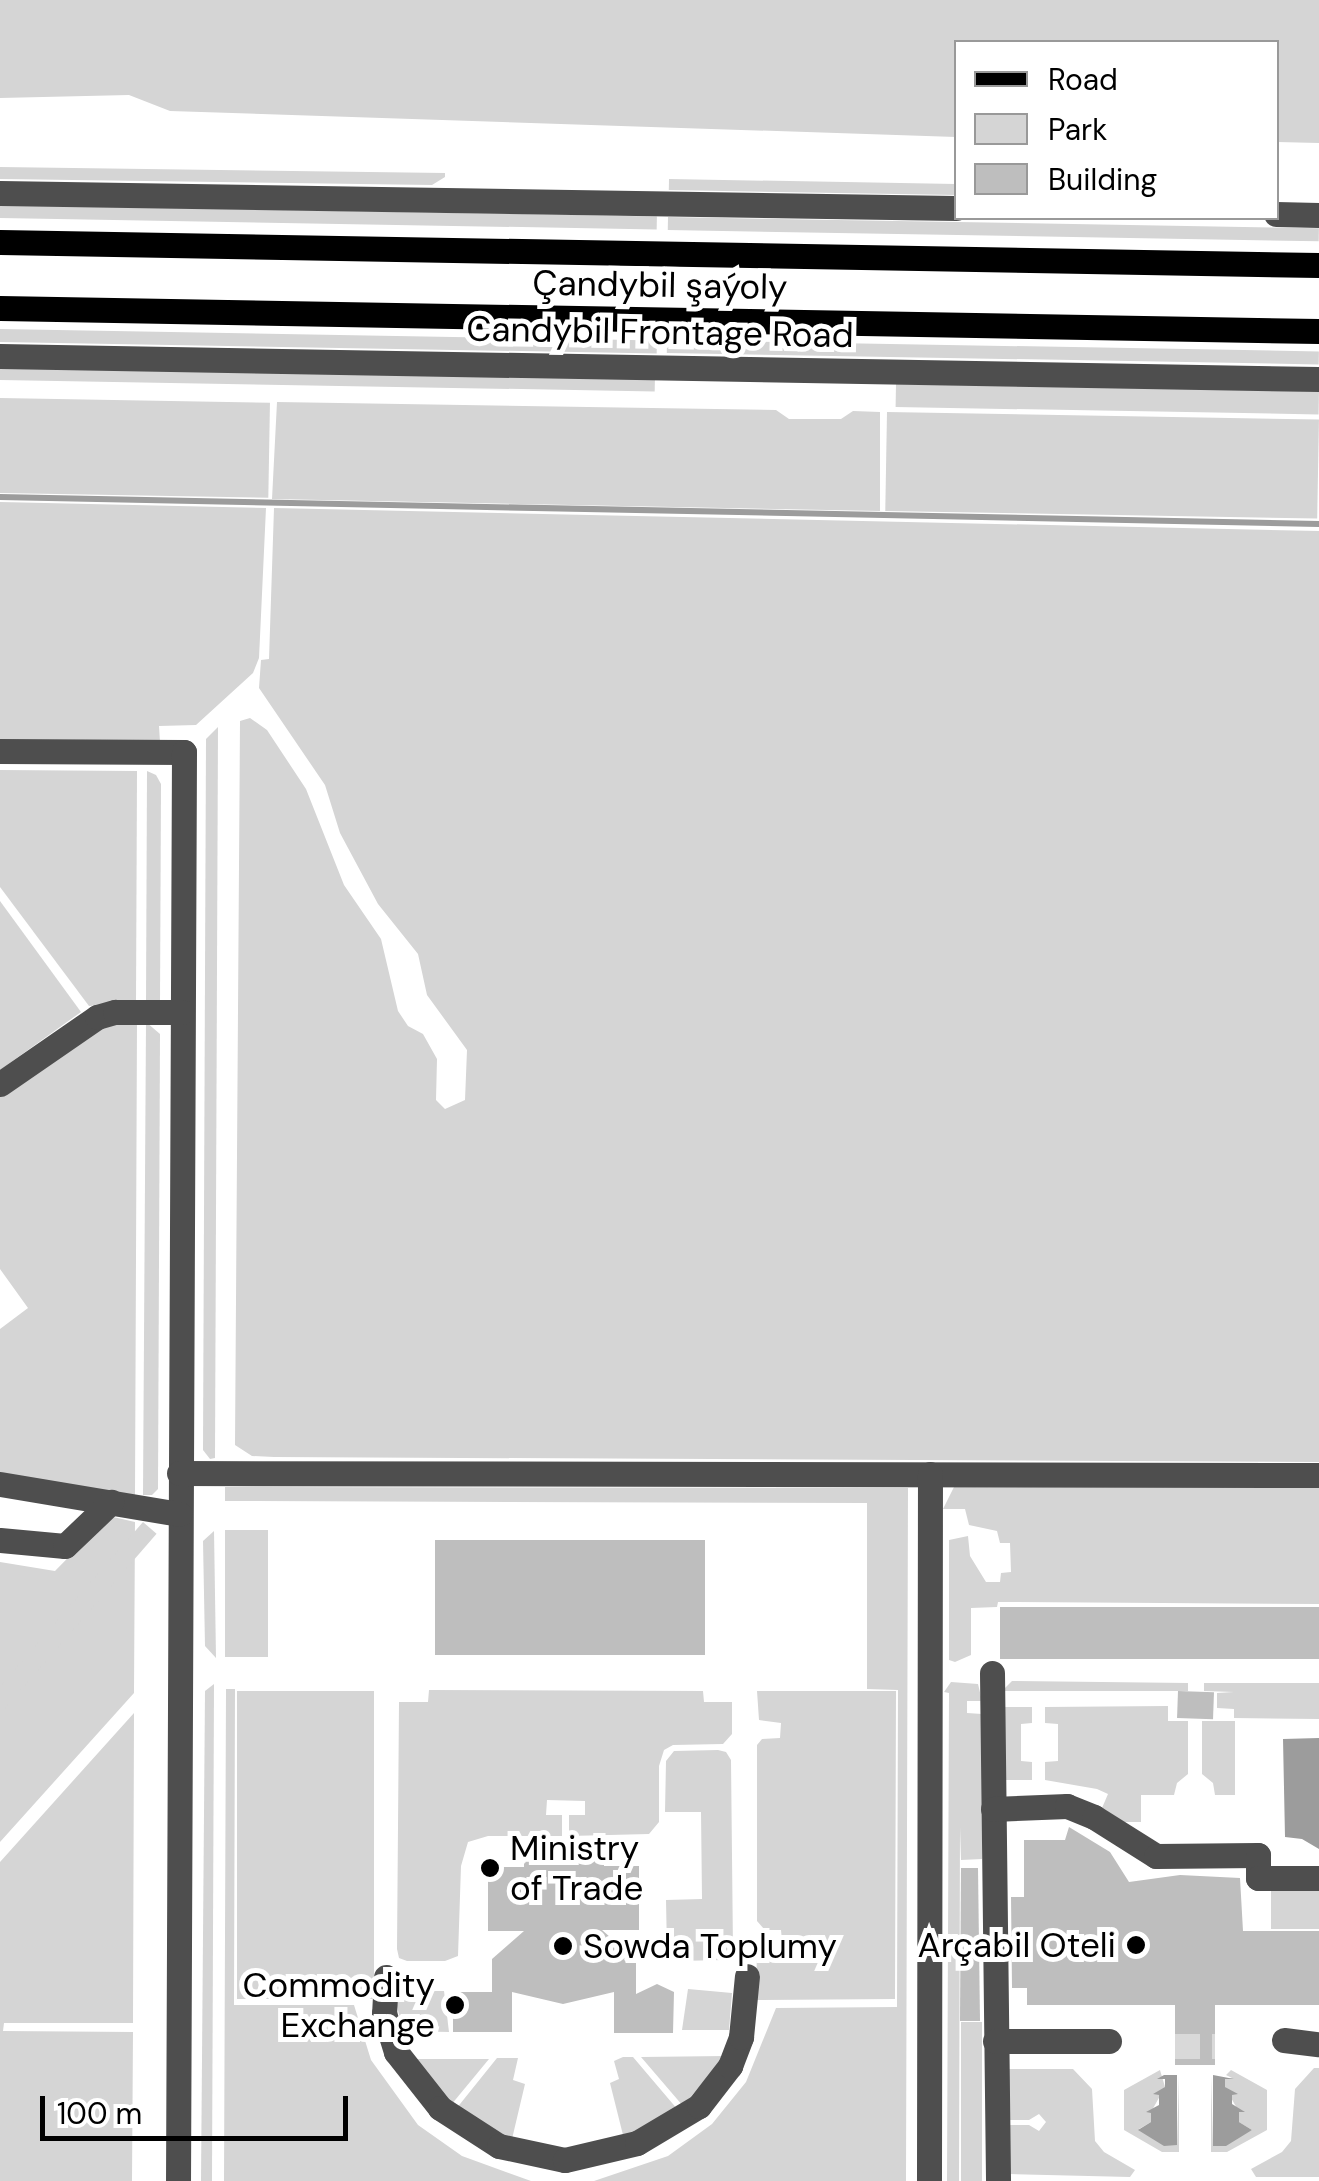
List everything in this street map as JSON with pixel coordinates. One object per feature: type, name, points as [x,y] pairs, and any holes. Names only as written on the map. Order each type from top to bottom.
[{"type":"main road","name":"Çandybil şaýoly","points":[[0,242],[1319,266]]},
{"type":"main road","name":"Çandybil şaýoly","points":[[0,308],[1319,332]]},
{"type":"street","points":[[0,193],[954,208]]},
{"type":"street","points":[[1279,214],[1319,214]]},
{"type":"street","name":"Candybil Frontage Road","points":[[0,356],[1319,380]]},
{"type":"street","points":[[0,751],[184,752],[178,2181]]},
{"type":"street","points":[[0,1084],[97,1016],[182,1012]]},
{"type":"street","points":[[179,1473],[1319,1475]]},
{"type":"street","points":[[929,2181],[930,1474]]},
{"type":"street","points":[[0,1484],[180,1514]]},
{"type":"street","points":[[0,1540],[66,1546],[111,1502]]},
{"type":"street","points":[[992,1673],[998,2181]]},
{"type":"street","points":[[993,1808],[1066,1806],[1094,1817],[1156,1856],[1258,1855],[1258,1878],[1319,1878]]},
{"type":"street","points":[[386,1977],[388,2031],[396,2052],[422,2089],[479,2137],[565,2170],[637,2143],[699,2106],[715,2089],[735,2052],[745,2012],[746,1976]]},
{"type":"street","points":[[1284,2040],[1319,2044]]},
{"type":"street","points":[[995,2042],[1109,2041]]},
{"type":"green space","points":[[0,0],[1319,0],[1319,143],[1279,142],[1279,40],[954,40],[954,137],[170,111],[129,95],[0,98]]},
{"type":"green space","points":[[0,167],[445,173],[445,177],[432,185],[0,179]]},
{"type":"green space","points":[[669,179],[954,184],[954,195],[669,190]]},
{"type":"green space","points":[[0,205],[657,216],[657,229],[0,218]]},
{"type":"green space","points":[[668,217],[1319,228],[1319,241],[668,230]]},
{"type":"green space","points":[[0,329],[657,340],[657,353],[0,342]]},
{"type":"green space","points":[[667,340],[1319,351],[1319,364],[667,353]]},
{"type":"green space","points":[[0,368],[655,379],[655,391],[0,380]]},
{"type":"green space","points":[[896,384],[1319,391],[1319,414],[896,407]]},
{"type":"green space","points":[[0,398],[270,403],[268,498],[0,493]]},
{"type":"green space","points":[[277,402],[776,410],[789,419],[841,419],[853,411],[880,412],[880,511],[272,499]]},
{"type":"green space","points":[[887,412],[1319,420],[1317,519],[885,511]]},
{"type":"green space","points":[[0,502],[266,508],[259,658],[253,673],[196,725],[159,726],[160,742],[0,741]]},
{"type":"green space","points":[[274,508],[1319,531],[1319,1462],[274,1457],[252,1456],[235,1445],[240,721],[250,718],[267,730],[306,789],[344,885],[381,939],[398,1011],[408,1026],[423,1034],[437,1059],[436,1100],[445,1109],[465,1100],[467,1050],[427,995],[418,954],[378,904],[340,833],[325,785],[259,688],[261,660],[269,659]]},
{"type":"green space","points":[[218,727],[215,1458],[210,1459],[203,1450],[206,739]]},
{"type":"green space","points":[[0,770],[137,771],[136,1002],[89,1006],[0,887]]},
{"type":"green space","points":[[147,771],[156,775],[161,784],[160,1002],[146,1002]]},
{"type":"green space","points":[[0,901],[81,1012],[0,1070]]},
{"type":"green space","points":[[137,1022],[135,1495],[0,1473],[0,1329],[28,1308],[0,1269],[0,1096],[100,1025]]},
{"type":"green space","points":[[146,1022],[160,1034],[158,1489],[152,1495],[143,1495]]},
{"type":"green space","points":[[225,1487],[908,1488],[906,2181],[594,2181],[668,2156],[712,2124],[746,2082],[776,2008],[897,2007],[898,1690],[867,1689],[867,1503],[225,1501]]},
{"type":"green space","points":[[954,1487],[1319,1487],[1319,1604],[998,1602],[997,1607],[971,1608],[971,1655],[955,1662],[949,1660],[949,1540],[968,1536],[970,1556],[986,1582],[1000,1582],[1001,1573],[1011,1572],[1010,1543],[1000,1543],[997,1531],[969,1525],[965,1509],[943,1509]]},
{"type":"green space","points":[[109,1516],[135,1522],[134,1693],[0,1842],[0,1562],[55,1571]]},
{"type":"green space","points":[[143,1522],[157,1534],[0,1714],[0,1687]]},
{"type":"green space","points":[[225,1530],[268,1530],[268,1657],[225,1657]]},
{"type":"green space","points":[[214,1531],[216,1658],[205,1646],[203,1541]]},
{"type":"green space","points":[[1012,1681],[1188,1683],[1188,1691],[1002,1691]]},
{"type":"green space","points":[[951,1682],[978,1684],[982,1701],[967,1701],[967,1713],[982,1714],[982,1859],[961,1860],[960,1827],[959,2181],[947,2181],[949,1693],[944,1692]]},
{"type":"green space","points":[[1204,1683],[1319,1683],[1319,1719],[1234,1718],[1234,1709],[1217,1708],[1217,1693],[1234,1692],[1204,1691]]},
{"type":"green space","points":[[214,1684],[212,2181],[201,2181],[205,1691]]},
{"type":"green space","points":[[226,1689],[235,1689],[234,2005],[354,2005],[371,2060],[418,2125],[462,2156],[531,2181],[224,2181]]},
{"type":"green space","points":[[429,1690],[703,1691],[704,1702],[732,1702],[732,1734],[723,1744],[673,1745],[664,1750],[659,1766],[659,1822],[649,1834],[569,1836],[569,1815],[585,1815],[585,1801],[547,1800],[546,1815],[562,1815],[562,1836],[488,1836],[468,1842],[461,1866],[458,1956],[445,1961],[407,1961],[399,1958],[397,1949],[399,1702],[428,1702]]},
{"type":"green space","points":[[237,1691],[374,1691],[374,1999],[237,1999]]},
{"type":"green space","points":[[757,1691],[896,1691],[895,1999],[756,2000],[757,1947],[782,1941],[781,1930],[765,1930],[757,1921],[757,1745],[762,1739],[780,1738],[781,1723],[759,1720]]},
{"type":"green space","points":[[1168,1706],[1168,1721],[1188,1721],[1188,1774],[1177,1783],[1174,1795],[1141,1795],[1141,1822],[1124,1822],[1102,1808],[1108,1794],[1097,1789],[1045,1780],[1045,1762],[1058,1761],[1058,1724],[1045,1723],[1045,1707]]},
{"type":"green space","points":[[1004,1707],[1032,1707],[1032,1723],[1021,1724],[1021,1761],[1032,1762],[1032,1780],[1003,1780]]},
{"type":"green space","points":[[134,1713],[133,2023],[4,2023],[3,2031],[133,2032],[132,2181],[0,2181],[0,1862]]},
{"type":"green space","points":[[1202,1721],[1235,1721],[1235,1795],[1215,1795],[1213,1783],[1202,1774]]},
{"type":"green space","points":[[674,1751],[726,1752],[731,1760],[733,1951],[725,1960],[676,1961],[667,1951],[666,1900],[702,1899],[701,1812],[665,1812],[666,1761]]},
{"type":"green space","points":[[1271,1888],[1319,1888],[1319,1929],[1271,1929]]},
{"type":"green space","points":[[688,1989],[732,1993],[729,2030],[682,2030]]},
{"type":"green space","points":[[403,1991],[444,1991],[449,2032],[403,2031],[396,2002]]},
{"type":"green space","points":[[961,2022],[982,2022],[982,2181],[961,2181]]},
{"type":"green space","points":[[725,2056],[683,2106],[641,2057]]},
{"type":"green space","points":[[633,2057],[678,2110],[624,2139],[610,2083],[619,2079],[614,2061]]},
{"type":"green space","points":[[497,2058],[518,2058],[513,2080],[525,2084],[512,2139],[456,2109]]},
{"type":"green space","points":[[413,2059],[489,2059],[451,2105]]},
{"type":"green space","points":[[1314,2068],[1319,2068],[1319,2177],[1256,2177],[1251,2169],[1282,2152],[1291,2141],[1295,2089]]},
{"type":"green space","points":[[1006,2069],[1073,2069],[1092,2089],[1095,2141],[1104,2152],[1135,2170],[1130,2177],[1009,2174],[1005,2125],[1029,2125],[1039,2131],[1046,2122],[1039,2114],[1029,2120],[1006,2120]]},
{"type":"green space","points":[[1160,2070],[1165,2087],[1151,2112],[1151,2122],[1139,2129],[1177,2145],[1179,2075],[1179,2152],[1162,2152],[1124,2130],[1124,2090]]},
{"type":"green space","points":[[1231,2070],[1267,2090],[1267,2130],[1227,2152],[1211,2152],[1211,2075],[1213,2145],[1252,2130],[1239,2122],[1239,2112],[1225,2087],[1225,2079],[1232,2078],[1226,2075]]},
{"type":"shaded area","points":[[1319,1738],[1319,1849],[1302,1839],[1285,1837],[1283,1739]]},
{"type":"shaded area","points":[[1177,2075],[1177,2145],[1164,2146],[1138,2130],[1151,2122],[1151,2113],[1146,2112],[1159,2105],[1159,2095],[1153,2094],[1165,2087],[1165,2079],[1157,2079]]},
{"type":"shaded area","points":[[1213,2075],[1234,2079],[1225,2079],[1225,2087],[1238,2094],[1232,2095],[1232,2104],[1245,2112],[1239,2112],[1239,2122],[1252,2130],[1226,2146],[1213,2146]]},
{"type":"building","points":[[435,1540],[705,1540],[705,1655],[435,1655]]},
{"type":"building","points":[[1000,1607],[1319,1607],[1319,1659],[1000,1659]]},
{"type":"building","points":[[1178,1691],[1214,1692],[1213,1719],[1177,1718]]},
{"type":"building","name":"Arçabil Oteli","points":[[1069,1827],[1110,1852],[1129,1882],[1180,1875],[1240,1878],[1243,1931],[1319,1931],[1319,2005],[1215,2005],[1215,2065],[1175,2065],[1175,2005],[1027,2005],[1027,1988],[1012,1988],[1011,1897],[1024,1897],[1024,1840],[1065,1840]]},
{"type":"building","name":"Sowda Toplumy","points":[[524,1860],[604,1860],[604,1866],[639,1866],[639,1930],[602,1930],[636,1960],[636,1994],[657,1984],[674,1992],[673,2033],[614,2033],[614,1992],[563,2004],[512,1992],[512,2032],[453,2032],[453,1992],[492,1992],[492,1959],[524,1931],[488,1931],[488,1867],[524,1867]]},
{"type":"building","points":[[961,1868],[978,1868],[980,2021],[960,2021]]},
{"type":"waterway","points":[[0,497],[1319,524]]},
{"type":"tunnel","points":[[1175,2046],[1215,2046]]},
{"type":"place","name":"Ministry of Trade","points":[[490,1868]]},
{"type":"place","name":"Arçabil Oteli","points":[[1136,1945]]},
{"type":"place","name":"Sowda Toplumy","points":[[563,1946]]},
{"type":"place","name":"Commodity Exchange","points":[[455,2005]]}]
